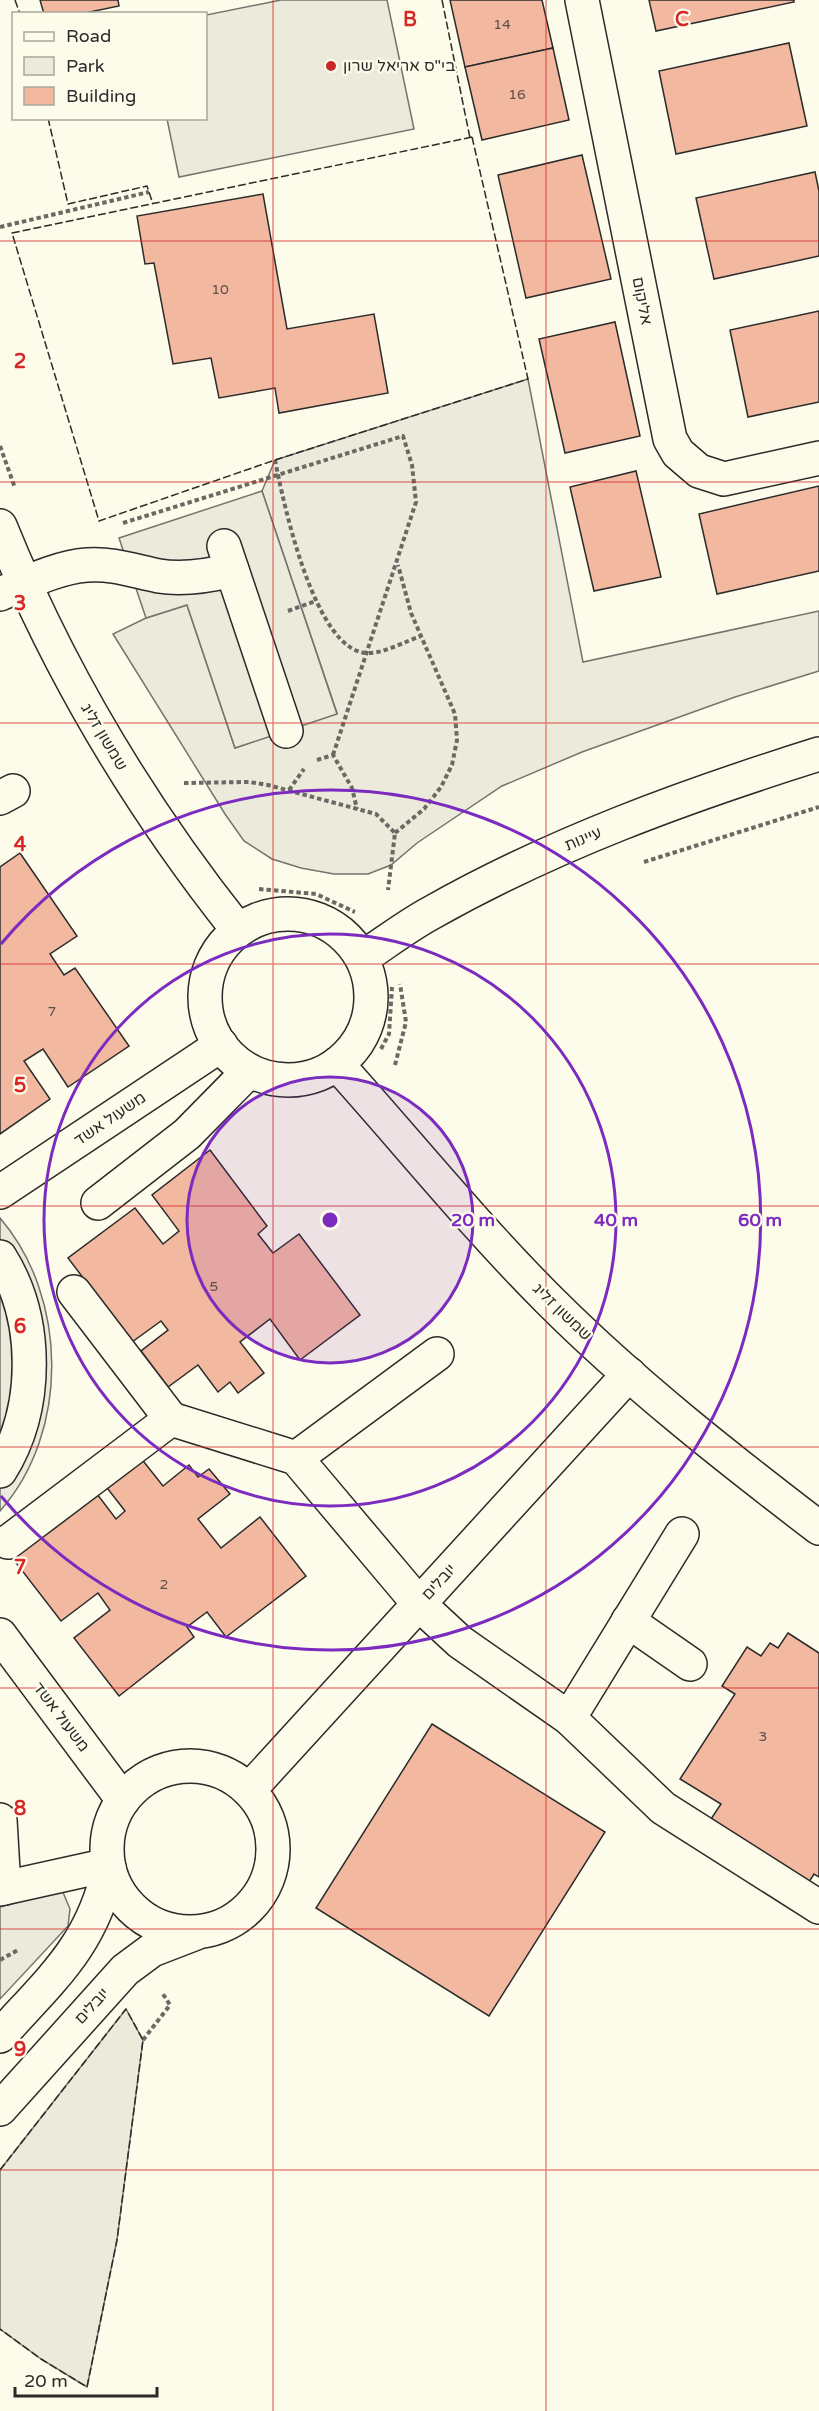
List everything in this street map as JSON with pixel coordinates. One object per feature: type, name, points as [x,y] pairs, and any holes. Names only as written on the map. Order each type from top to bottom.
[{"type":"street","name":"אליקום","points":[[582,0],[670,439],[678,453],[699,471],[724,479],[819,458]]},
{"type":"street","name":"שמשון זליג","points":[[0,526],[13,589],[140,795],[180,855],[238,930]]},
{"type":"street","points":[[13,589],[85,565],[127,568],[160,576],[207,576],[228,558],[286,731]]},
{"type":"street","name":"עיינות","points":[[375,950],[429,914],[504,875],[580,840],[659,807],[819,754]]},
{"type":"street","points":[[274,914],[301,914],[375,950],[370,984],[370,1011],[362,1035],[337,1064],[326,1071],[301,1079],[274,1079],[249,1071],[221,1046],[205,1011],[205,984],[214,958],[238,930],[274,914]]},
{"type":"street","name":"משעול אשד","points":[[0,1192],[221,1046]]},
{"type":"street","name":"שמשון זליג","points":[[337,1064],[501,1251],[550,1301],[629,1374],[741,1468],[819,1528]]},
{"type":"street","points":[[98,1203],[187,1134],[249,1071]]},
{"type":"street","points":[[0,1257],[18,1297],[27,1330],[29,1365],[27,1399],[18,1431],[0,1471]]},
{"type":"street","points":[[74,1292],[171,1419],[296,1458],[419,1604],[460,1642],[569,1718],[663,1808],[819,1907]]},
{"type":"street","points":[[296,1458],[437,1354]]},
{"type":"street","name":"יובלים","points":[[249,1790],[629,1374]]},
{"type":"street","points":[[8,1542],[171,1419]]},
{"type":"street","points":[[569,1718],[682,1534]]},
{"type":"street","points":[[628,1621],[690,1664]]},
{"type":"street","name":"משעול אשד","points":[[0,1635],[123,1800]]},
{"type":"street","points":[[190,1766],[216,1769],[249,1790],[270,1823],[274,1849],[270,1875],[249,1908],[228,1923],[203,1931],[176,1931],[152,1923],[141,1916],[123,1898],[109,1866],[106,1849],[110,1823],[123,1800],[141,1781],[163,1769],[190,1766]]},
{"type":"street","points":[[0,1820],[2,1888],[109,1866]]},
{"type":"street","points":[[0,2036],[79,1945],[98,1910],[109,1866]]},
{"type":"street","name":"יובלים","points":[[0,2109],[125,1970],[152,1950],[171,1941],[203,1931]]},
{"type":"path","points":[[0,227],[149,192]]},
{"type":"path","points":[[121,524],[403,436],[413,474],[416,502],[398,563],[333,755],[352,788],[357,810]]},
{"type":"path","points":[[275,460],[303,574],[316,601],[336,633],[351,649],[367,653],[421,636]]},
{"type":"path","points":[[375,950],[386,906],[395,834],[424,809],[441,788],[452,765],[457,740],[455,714],[411,613],[398,563]]},
{"type":"path","points":[[289,791],[305,768],[320,758],[333,755]]},
{"type":"path","points":[[140,795],[191,781],[249,782],[376,814],[395,834]]},
{"type":"path","points":[[638,864],[819,807]]},
{"type":"path","points":[[393,992],[400,982]]},
{"type":"green space","points":[[281,0],[387,0],[414,129],[179,177],[167,120],[207,120],[207,15]]},
{"type":"green space","points":[[528,379],[583,662],[819,611],[819,671],[735,697],[582,752],[502,786],[417,843],[391,865],[368,874],[334,874],[301,868],[272,859],[244,841],[113,634],[146,618],[187,605],[235,748],[337,713],[262,491],[275,460]]},
{"type":"green space","points":[[0,1218],[22,1250],[39,1286],[48,1325],[52,1364],[49,1404],[39,1443],[23,1479],[0,1511]]},
{"type":"green space","points":[[62,1890],[70,1909],[68,1926],[0,1999],[0,1907]]},
{"type":"green space","points":[[126,2009],[143,2040],[117,2240],[87,2387],[41,2359],[0,2329],[0,2170]]},
{"type":"shaded area","points":[[262,491],[337,714],[235,748],[187,605],[146,618],[119,538]]},
{"type":"building","points":[[40,0],[118,0],[119,6],[90,12],[43,12]]},
{"type":"building","points":[[450,0],[542,0],[553,48],[465,67]]},
{"type":"building","points":[[649,0],[794,0],[794,2],[656,31]]},
{"type":"building","points":[[789,43],[807,126],[676,154],[659,71]]},
{"type":"building","points":[[553,48],[569,120],[482,140],[465,67]]},
{"type":"building","points":[[582,155],[611,279],[526,298],[498,175]]},
{"type":"building","points":[[815,172],[819,191],[819,256],[714,279],[696,198]]},
{"type":"building","points":[[263,194],[287,329],[374,314],[388,393],[279,413],[275,388],[219,398],[211,358],[173,364],[154,263],[145,264],[137,216]]},
{"type":"building","points":[[819,311],[819,402],[748,417],[730,330]]},
{"type":"building","points":[[615,322],[640,436],[565,453],[539,339]]},
{"type":"building","points":[[636,471],[661,577],[594,591],[570,487]]},
{"type":"building","points":[[819,486],[819,571],[717,594],[699,514]]},
{"type":"building","points":[[20,853],[77,936],[50,954],[64,975],[75,968],[129,1046],[68,1087],[43,1049],[24,1061],[50,1099],[0,1134],[0,867]]},
{"type":"building","points":[[210,1150],[267,1226],[258,1234],[273,1253],[299,1234],[360,1315],[300,1360],[270,1319],[240,1342],[264,1373],[238,1393],[230,1382],[218,1392],[198,1365],[168,1387],[141,1351],[168,1330],[161,1321],[132,1342],[68,1258],[135,1208],[163,1244],[179,1231],[152,1195]]},
{"type":"building","points":[[140,1457],[163,1486],[189,1465],[198,1477],[209,1469],[230,1494],[198,1519],[221,1548],[260,1517],[306,1576],[226,1637],[207,1612],[187,1627],[194,1637],[119,1696],[74,1638],[110,1610],[98,1593],[61,1621],[10,1555],[94,1490],[116,1519],[125,1511],[104,1484]]},
{"type":"building","points":[[788,1633],[819,1653],[819,1877],[814,1874],[809,1882],[711,1819],[721,1804],[680,1779],[735,1694],[722,1686],[747,1647],[761,1656],[770,1643],[778,1648]]},
{"type":"building","points":[[432,1724],[605,1832],[489,2016],[316,1908]]},
{"type":"fence","points":[[15,0],[19,12]]},
{"type":"fence","points":[[442,0],[470,138]]},
{"type":"fence","points":[[48,120],[68,204],[147,186],[153,204]]},
{"type":"fence","points":[[472,137],[528,379],[275,460],[99,521],[12,233],[472,137]]},
{"type":"fence","points":[[0,2170],[126,2009],[143,2040],[117,2240],[87,2387],[41,2359],[0,2329]]},
{"type":"place","name":"בי\"ס אריאל שרון","points":[[331,66]]}]
